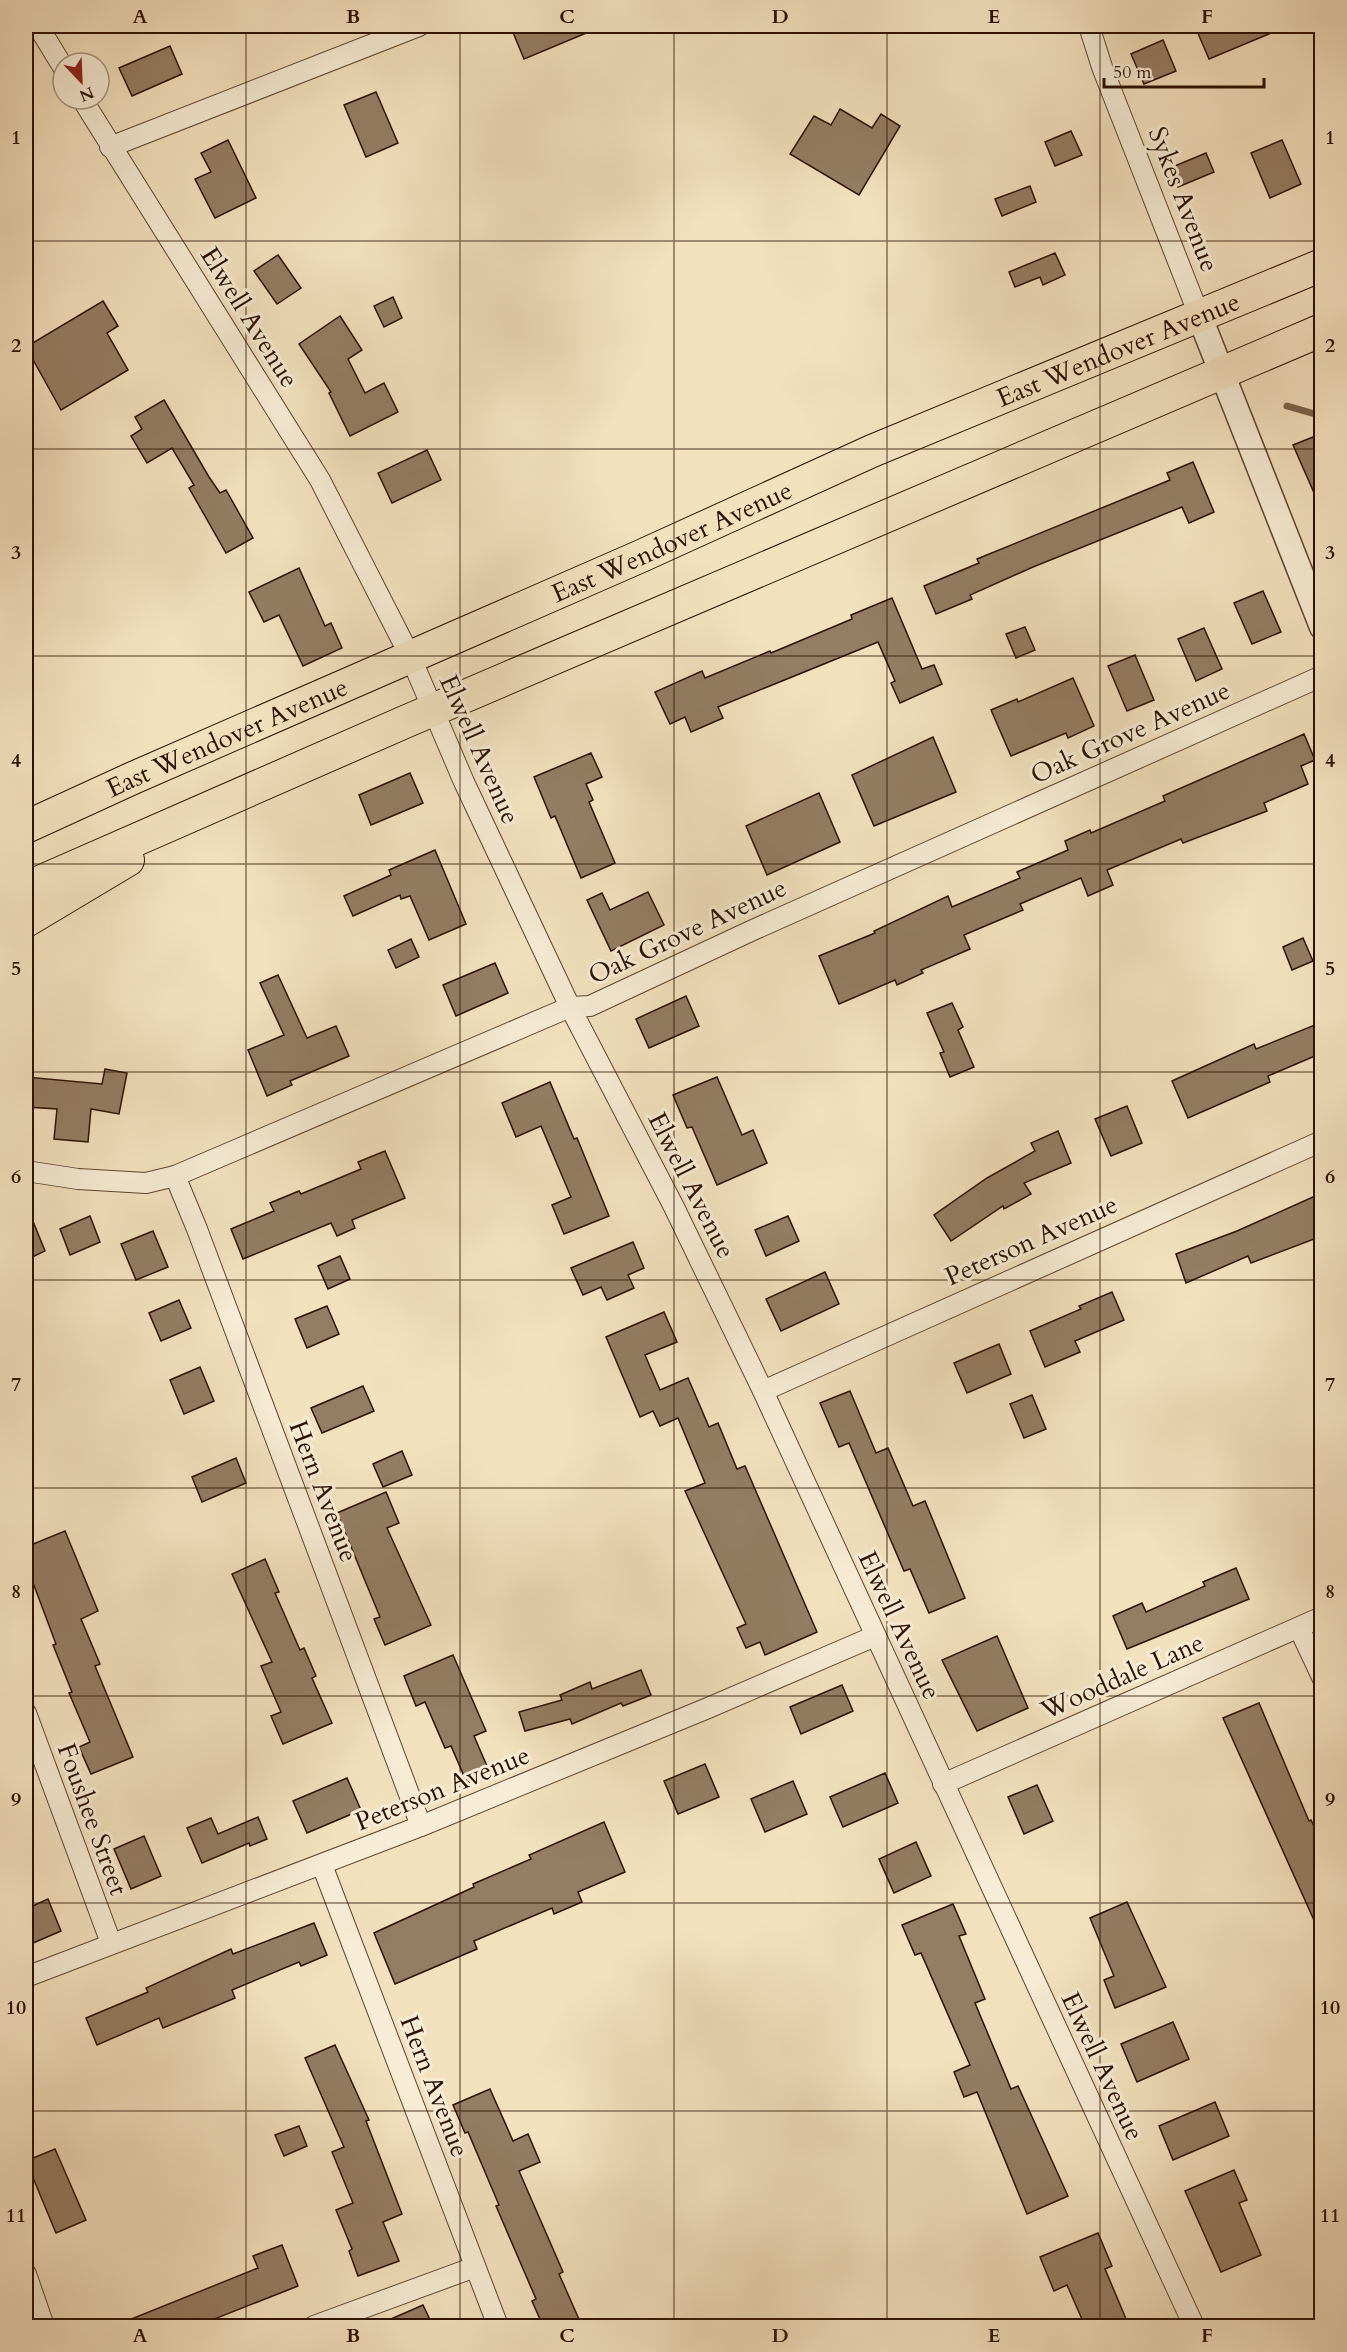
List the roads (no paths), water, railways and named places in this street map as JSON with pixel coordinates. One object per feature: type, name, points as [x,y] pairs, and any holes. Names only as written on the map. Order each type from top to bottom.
[{"type":"highway","name":"East Wendover Avenue","points":[[26,828],[133,778],[411,658],[872,451],[1322,265]]},
{"type":"highway","points":[[26,888],[242,793],[1322,330]]},
{"type":"highway","points":[[26,921],[242,793]]},
{"type":"street","points":[[38,26],[53,51]]},
{"type":"street","points":[[110,147],[419,26]]},
{"type":"street","name":"Sykes Avenue","points":[[1089,26],[1102,67],[1322,627]]},
{"type":"street","name":"Elwell Avenue","points":[[89,111],[320,480],[411,658],[433,711],[570,1007],[674,1207],[763,1391],[1194,2326]]},
{"type":"street","name":"Oak Grove Avenue","points":[[26,1171],[78,1179],[146,1183],[174,1176],[570,1007],[590,1006],[764,925],[1322,676]]},
{"type":"street","name":"Peterson Avenue","points":[[763,1391],[1322,1141]]},
{"type":"street","name":"Hern Avenue","points":[[174,1176],[197,1229],[421,1826]]},
{"type":"street","name":"Wooddale Lane","points":[[943,1784],[1322,1617]]},
{"type":"street","points":[[1299,1628],[1322,1677]]},
{"type":"street","name":"Peterson Avenue","points":[[26,1977],[421,1826],[875,1636]]},
{"type":"street","name":"Foushee Street","points":[[26,1713],[111,1943]]},
{"type":"street","name":"Hern Avenue","points":[[322,1865],[498,2326]]},
{"type":"street","points":[[314,2326],[475,2266]]},
{"type":"street","points":[[26,2274],[44,2326]]},
{"type":"waterway","points":[[1287,406],[1322,416]]}]
